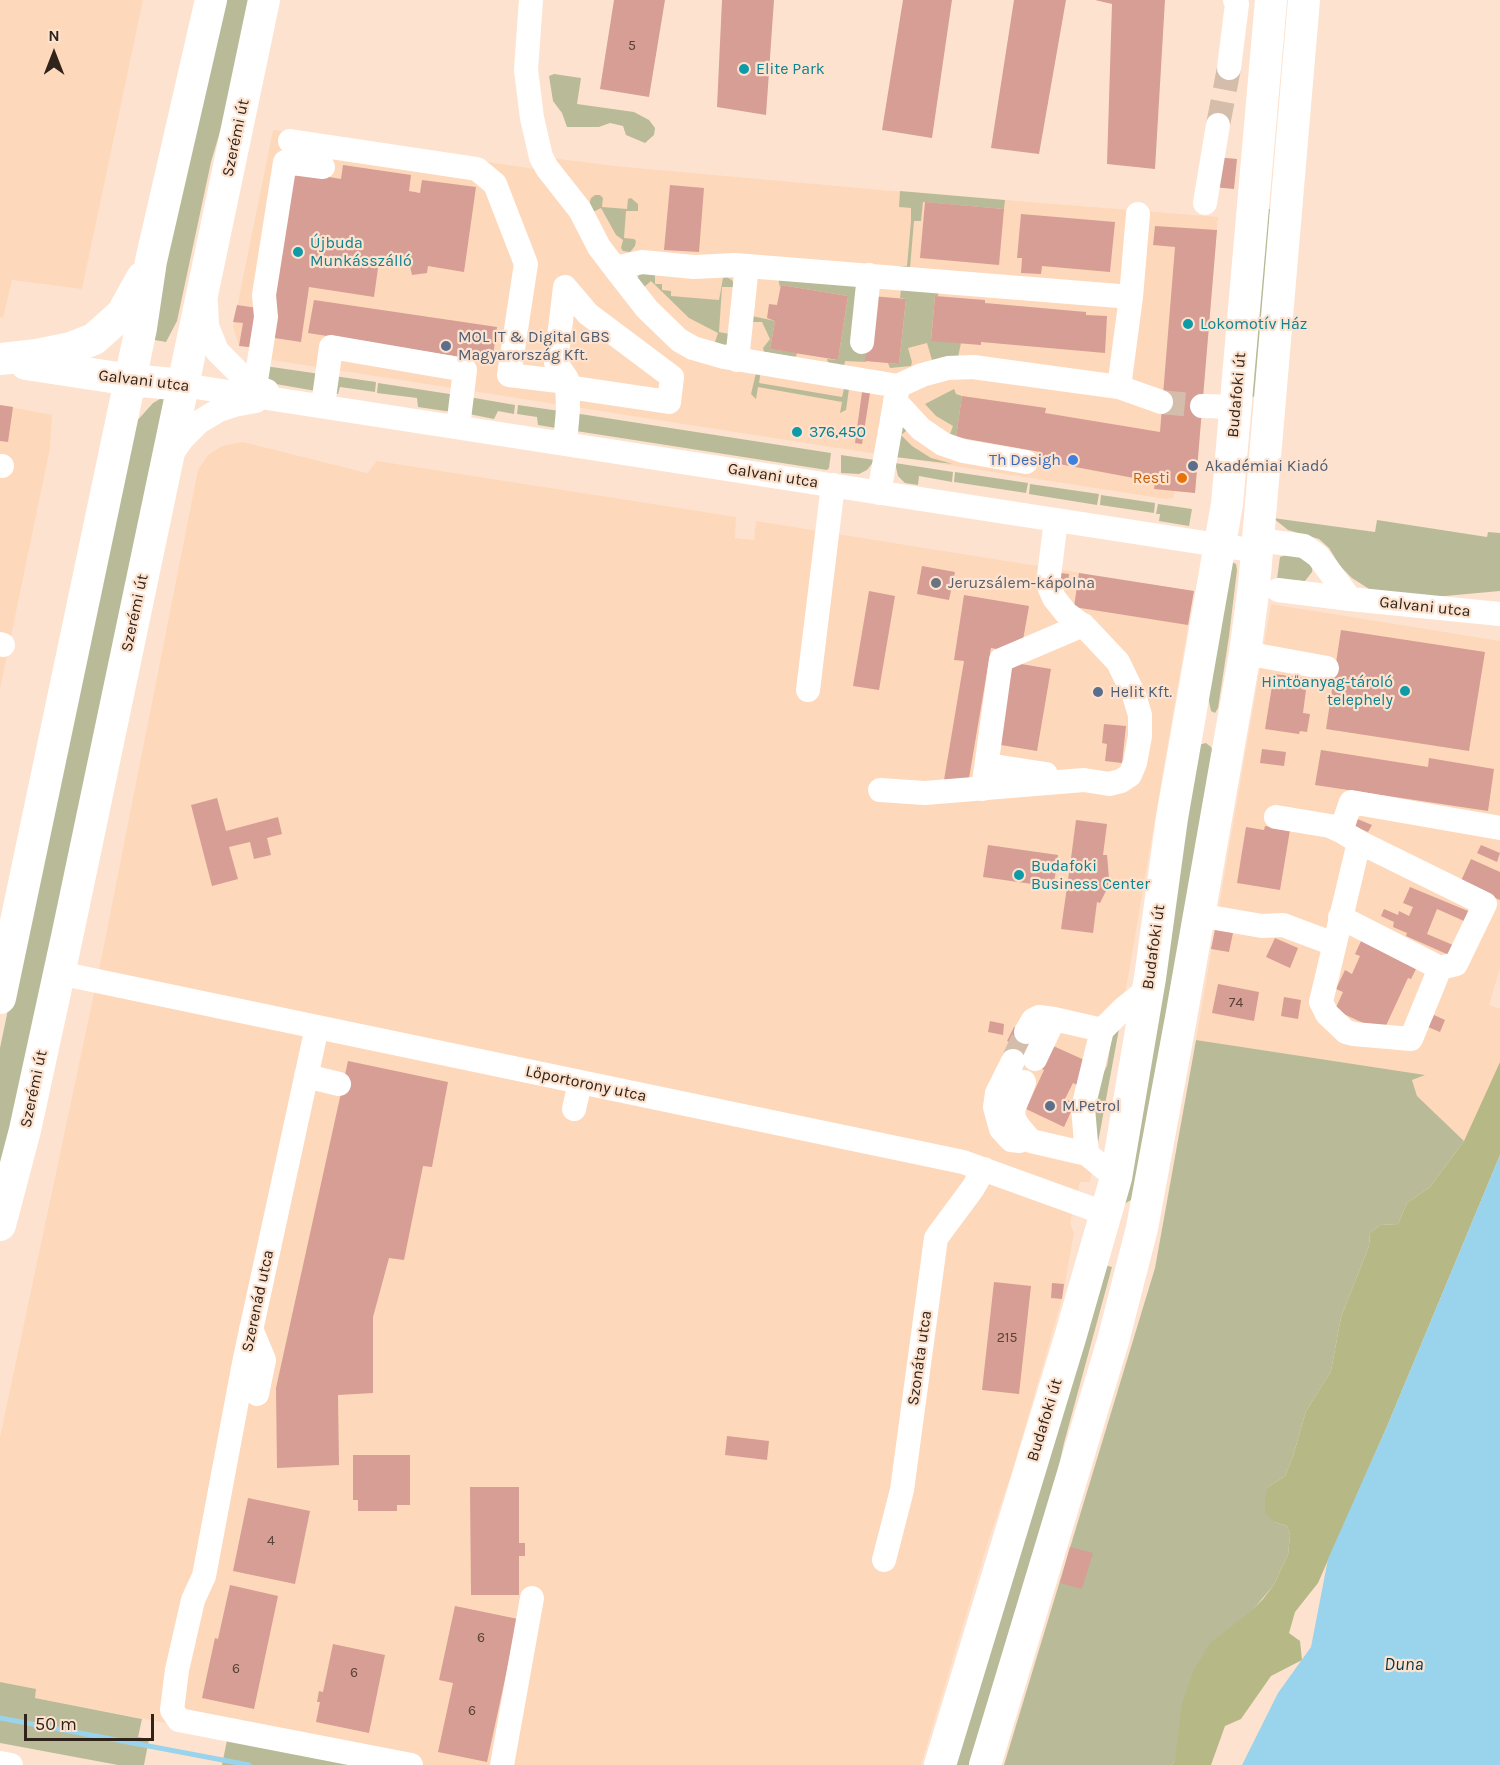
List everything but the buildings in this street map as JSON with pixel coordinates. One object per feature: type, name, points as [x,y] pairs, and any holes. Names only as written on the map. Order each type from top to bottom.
[{"type":"main road","points":[[0,998],[141,328],[151,261],[211,0]]},
{"type":"main road","name":"Szerémi út","points":[[0,1225],[25,1130],[59,973],[264,0]]},
{"type":"main road","name":"Budafoki út","points":[[940,1765],[1107,1215],[1116,1178],[1149,988],[1166,857],[1227,504],[1270,0]]},
{"type":"main road","name":"Budafoki út","points":[[985,1765],[1113,1341],[1142,1228],[1181,1018],[1245,653],[1257,546],[1304,0]]},
{"type":"main road","points":[[0,359],[71,348],[94,339],[122,314],[151,261]]},
{"type":"main road","name":"Galvani utca","points":[[0,359],[130,380],[183,385]]},
{"type":"main road","points":[[1236,408],[1269,411]]},
{"type":"main road","points":[[1190,721],[1232,728]]},
{"type":"main road","points":[[1107,1215],[1142,1228]]},
{"type":"street","points":[[531,0],[526,70],[532,118],[541,156],[547,168],[580,210],[599,247],[646,309],[680,340],[708,354],[896,394],[921,429],[943,444],[963,451],[1026,462]]},
{"type":"street","points":[[1229,68],[1237,4],[1235,0]]},
{"type":"street","points":[[1205,203],[1218,124]]},
{"type":"street","points":[[291,141],[477,169],[495,184],[526,264],[509,375],[568,385],[669,402],[672,377],[588,314],[565,287],[556,363],[567,379],[568,385],[565,444]]},
{"type":"street","points":[[255,387],[266,317],[264,295],[285,162],[323,167]]},
{"type":"street","points":[[1119,387],[1131,297],[1138,214]]},
{"type":"street","points":[[615,268],[642,262],[694,267],[747,266],[1131,297]]},
{"type":"street","points":[[737,360],[747,266]]},
{"type":"street","points":[[862,342],[869,275]]},
{"type":"street","name":"Galvani utca","points":[[205,285],[207,326],[213,344],[225,360],[255,387],[288,400]]},
{"type":"street","points":[[323,405],[331,347],[465,370],[458,427]]},
{"type":"street","points":[[879,493],[896,394],[922,375],[959,367],[1119,387],[1161,402]]},
{"type":"street","name":"Galvani utca","points":[[183,385],[1221,546],[1304,546],[1318,556],[1350,599]]},
{"type":"street","name":"Galvani utca","points":[[167,459],[194,427],[219,410],[254,401],[288,400]]},
{"type":"street","points":[[1202,406],[1236,408]]},
{"type":"street","points":[[808,690],[833,485]]},
{"type":"street","points":[[880,790],[925,793],[985,777],[1084,780],[1109,784],[1130,775],[1135,764],[1140,736],[1140,715],[1134,695],[1118,662],[1054,598],[1048,584],[1056,520]]},
{"type":"street","points":[[1322,595],[1327,579],[1327,568]]},
{"type":"street","name":"Galvani utca","points":[[1278,590],[1500,614]]},
{"type":"street","points":[[985,777],[1001,660],[1083,625]]},
{"type":"street","points":[[1245,653],[1327,668]]},
{"type":"street","points":[[1440,968],[1411,1039],[1354,1034],[1340,1027],[1327,1014],[1321,1002],[1340,917],[1352,802],[1500,828]]},
{"type":"street","points":[[1276,817],[1330,826],[1485,904],[1456,964],[1440,968],[1340,917]]},
{"type":"street","points":[[1198,915],[1262,926],[1283,925],[1334,944]]},
{"type":"street","name":"Lőportorony utca","points":[[59,973],[951,1160],[984,1169],[1107,1215]]},
{"type":"street","points":[[1087,1154],[1083,1108],[1102,1029],[1149,988]]},
{"type":"street","points":[[1026,1032],[1033,1020],[1039,1017],[1102,1029]]},
{"type":"street","points":[[1054,1019],[998,1093],[996,1115],[1001,1129],[1007,1137],[1021,1142],[1031,1141],[1087,1154],[1116,1178]]},
{"type":"street","name":"Szerenád utca","points":[[204,1576],[251,1329],[317,1028]]},
{"type":"street","points":[[306,1076],[339,1084]]},
{"type":"street","points":[[1024,1082],[1013,1110],[1014,1119],[1031,1141]]},
{"type":"street","points":[[574,1109],[580,1083]]},
{"type":"street","name":"Szonáta utca","points":[[884,1560],[902,1490],[936,1238],[973,1188],[984,1169]]},
{"type":"street","points":[[251,1329],[264,1360],[256,1394]]},
{"type":"street","points":[[199,1636],[206,1602],[204,1576]]},
{"type":"street","points":[[204,1576],[193,1599],[177,1670],[172,1710],[179,1720],[411,1765]]},
{"type":"street","points":[[502,1765],[532,1598]]},
{"type":"street","points":[[0,1763],[11,1765]]},
{"type":"shaded area","points":[[0,0],[143,0],[82,289],[12,280],[3,318],[0,317]]},
{"type":"shaded area","points":[[273,130],[535,169],[551,158],[892,191],[1218,217],[1195,493],[1175,491],[1173,498],[1166,499],[272,360],[269,350],[239,346],[233,327]]},
{"type":"shaded area","points":[[0,405],[52,415],[50,448],[0,689]]},
{"type":"shaded area","points":[[243,442],[367,473],[377,461],[736,517],[735,538],[754,540],[756,521],[1194,591],[1125,995],[1090,1182],[1080,1182],[1070,1223],[1074,1233],[1062,1299],[1013,1469],[987,1545],[921,1765],[386,1765],[35,1698],[35,1689],[0,1682],[0,1437],[100,965],[198,470],[208,455],[222,446]]},
{"type":"shaded area","points":[[1271,604],[1500,641],[1500,968],[1489,1005],[1500,1009],[1500,1062],[1464,1141],[1417,1096],[1412,1080],[1423,1075],[1196,1040]]},
{"type":"green space","points":[[222,0],[253,0],[230,98],[211,162],[177,321],[166,342],[149,339]]},
{"type":"green space","points":[[554,74],[581,78],[577,104],[634,112],[649,120],[655,128],[654,135],[645,143],[626,135],[623,126],[610,123],[599,127],[567,127],[562,113],[553,101],[549,76]]},
{"type":"green space","points":[[900,191],[1005,200],[1004,209],[923,202],[921,221],[914,221],[910,268],[894,266],[907,266],[911,221],[911,208],[899,207]]},
{"type":"green space","points":[[595,195],[603,198],[602,207],[627,209],[628,199],[631,198],[638,204],[638,211],[626,211],[624,238],[636,241],[630,252],[623,251],[621,248],[623,240],[616,235],[601,208],[593,212],[589,205],[591,198]]},
{"type":"green space","points":[[1268,209],[1270,209],[1256,396],[1254,397],[1250,395],[1253,384]]},
{"type":"green space","points":[[640,273],[655,274],[655,284],[662,284],[662,290],[671,291],[671,296],[719,300],[723,278],[732,280],[735,287],[722,287],[719,332],[730,334],[727,344],[721,346],[715,342],[718,333],[689,318],[651,281],[643,288],[637,279]]},
{"type":"green space","points":[[778,277],[861,282],[867,342],[866,362],[845,361],[844,366],[831,365],[827,359],[838,360],[848,296],[781,285],[780,288]]},
{"type":"green space","points":[[901,289],[939,291],[938,296],[935,296],[931,340],[961,343],[958,357],[932,360],[927,343],[908,348],[911,366],[890,368],[888,363],[899,364],[906,299],[900,298]]},
{"type":"green space","points":[[752,316],[775,321],[770,349],[797,353],[796,356],[764,352],[763,348],[770,339],[762,322],[751,322]]},
{"type":"green space","points":[[265,366],[320,374],[316,391],[270,383],[264,374]]},
{"type":"green space","points":[[761,370],[759,383],[842,397],[845,385],[849,389],[846,410],[840,413],[842,402],[758,387],[756,399],[751,394],[756,373]]},
{"type":"green space","points":[[334,376],[376,382],[375,392],[340,387],[338,394],[333,393]]},
{"type":"green space","points":[[378,383],[456,395],[452,412],[418,407],[417,398],[377,393]]},
{"type":"green space","points":[[954,389],[956,394],[962,396],[956,437],[949,437],[953,426],[936,416],[925,404]]},
{"type":"green space","points":[[165,396],[0,1185],[0,1048],[48,817],[135,423],[153,403]]},
{"type":"green space","points":[[469,397],[515,405],[514,414],[498,411],[494,419],[469,414]]},
{"type":"green space","points":[[518,405],[560,411],[556,428],[538,425],[537,417],[517,414]]},
{"type":"green space","points":[[574,413],[831,453],[829,468],[827,470],[576,431]]},
{"type":"green space","points":[[901,425],[910,428],[901,435],[912,446],[931,458],[953,464],[895,457]]},
{"type":"green space","points":[[841,455],[875,460],[867,470],[859,474],[841,473]]},
{"type":"green space","points":[[895,463],[953,472],[952,482],[919,476],[918,485],[905,483],[898,476]]},
{"type":"green space","points":[[955,472],[1028,483],[1026,493],[954,482]]},
{"type":"green space","points":[[1030,484],[1099,494],[1097,505],[1029,494]]},
{"type":"green space","points":[[1101,495],[1155,503],[1154,513],[1100,505]]},
{"type":"green space","points":[[1158,504],[1192,509],[1189,526],[1159,521],[1160,514],[1156,514]]},
{"type":"green space","points":[[1273,518],[1375,532],[1377,520],[1487,537],[1488,532],[1500,533],[1500,591],[1445,596],[1412,596],[1369,589],[1352,578],[1340,566],[1329,548],[1319,539],[1288,530]]},
{"type":"green space","points":[[1291,553],[1313,564],[1312,572],[1305,581],[1277,579],[1280,557]]},
{"type":"green space","points":[[1232,562],[1236,564],[1237,570],[1218,708],[1215,713],[1211,711],[1207,692]]},
{"type":"green space","points":[[1206,743],[1215,755],[1133,1199],[1124,1204],[1198,745]]},
{"type":"green space","points":[[1119,1029],[1097,1148],[1092,1108],[1098,1083],[1107,1066],[1112,1036]]},
{"type":"green space","points":[[1196,1040],[1425,1075],[1412,1080],[1417,1096],[1464,1141],[1430,1187],[1407,1203],[1398,1224],[1380,1225],[1370,1233],[1369,1246],[1341,1317],[1331,1371],[1306,1411],[1285,1476],[1268,1487],[1275,1522],[1287,1526],[1290,1535],[1288,1555],[1273,1586],[1250,1613],[1175,1761],[1171,1765],[1004,1765],[1155,1268]]},
{"type":"green space","points":[[1500,1062],[1500,1155],[1388,1424],[1318,1583],[1295,1612],[1289,1633],[1300,1641],[1302,1660],[1271,1676],[1241,1719],[1225,1726],[1211,1765],[1171,1765],[1175,1761],[1182,1703],[1194,1670],[1210,1643],[1249,1613],[1263,1599],[1273,1586],[1288,1555],[1290,1535],[1287,1526],[1275,1522],[1265,1513],[1265,1498],[1268,1487],[1285,1476],[1306,1411],[1331,1371],[1341,1317],[1369,1246],[1370,1233],[1380,1225],[1398,1224],[1407,1203],[1430,1187],[1464,1141]]},
{"type":"green space","points":[[1104,1265],[1112,1267],[1064,1443],[1044,1533],[975,1765],[951,1765]]},
{"type":"green space","points":[[0,1682],[36,1689],[35,1698],[142,1719],[138,1737],[149,1739],[144,1765],[118,1765],[0,1743]]},
{"type":"green space","points":[[228,1735],[386,1765],[222,1765]]},
{"type":"water","name":"Duna","points":[[1500,1155],[1500,1765],[1242,1765],[1278,1693],[1311,1647],[1328,1559],[1388,1424]]},
{"type":"waterway","points":[[0,1718],[249,1765]]},
{"type":"tunnel","points":[[1218,125],[1229,68]]},
{"type":"tunnel","points":[[1161,402],[1202,406]]},
{"type":"tunnel","points":[[1013,1061],[1026,1032]]},
{"type":"place","name":"Elite Park","points":[[744,69]]},
{"type":"place","name":"Újbuda Munkásszálló","points":[[298,252]]},
{"type":"place","name":"Lokomotív Ház","points":[[1188,324]]},
{"type":"place","name":"MOL IT & Digital GBS Magyarország Kft.","points":[[446,346]]},
{"type":"place","name":"376,450","points":[[797,432]]},
{"type":"place","name":"Th Desigh","points":[[1073,460]]},
{"type":"place","name":"Akadémiai Kiadó","points":[[1193,466]]},
{"type":"place","name":"Resti","points":[[1182,478]]},
{"type":"place","name":"Jeruzsálem-kápolna","points":[[936,583]]},
{"type":"place","name":"Hintőanyag-tároló telephely","points":[[1405,691]]},
{"type":"place","name":"Helit Kft.","points":[[1098,692]]},
{"type":"place","name":"Budafoki Business Center","points":[[1019,875]]},
{"type":"place","name":"M.Petrol","points":[[1050,1106]]}]
